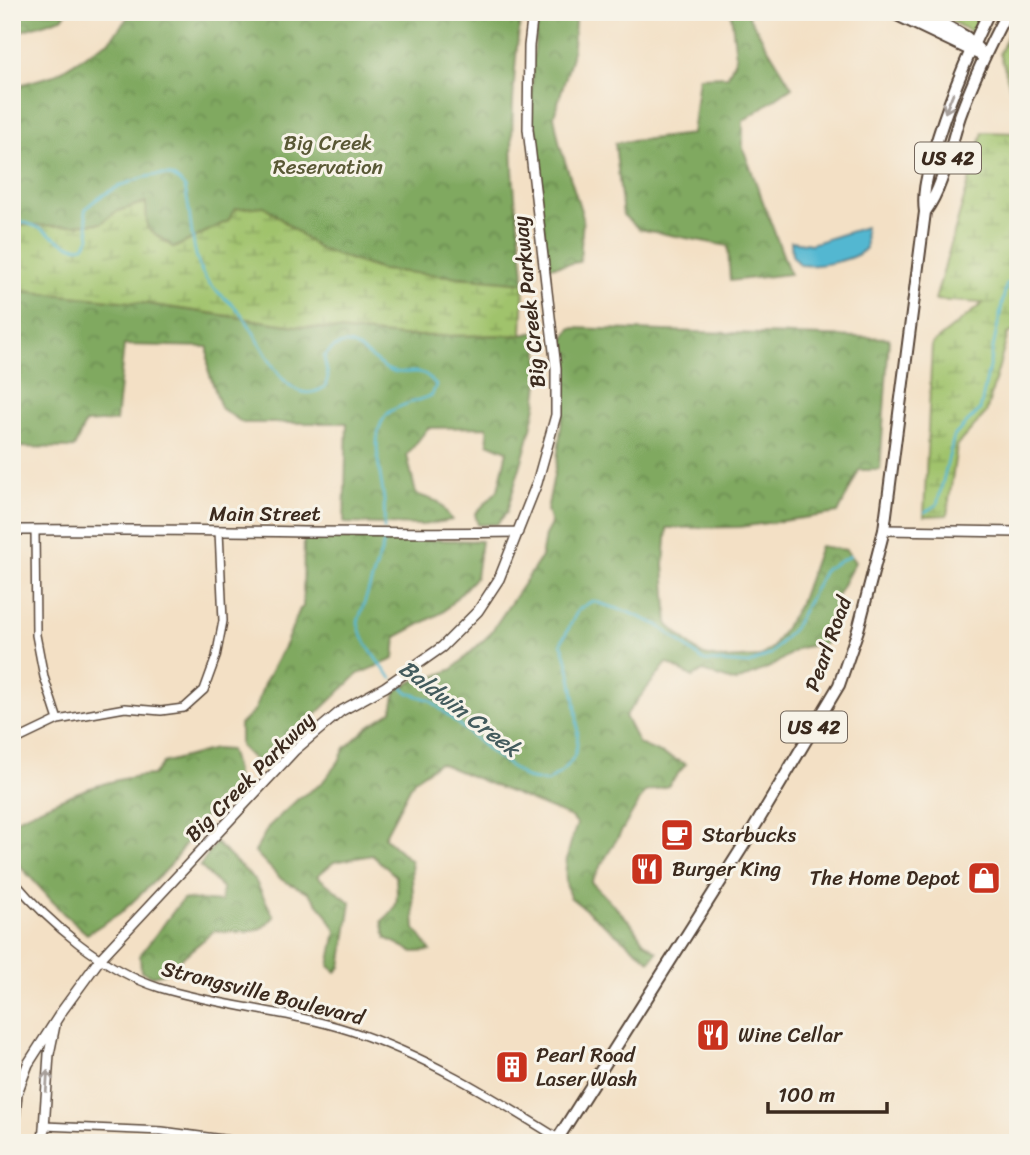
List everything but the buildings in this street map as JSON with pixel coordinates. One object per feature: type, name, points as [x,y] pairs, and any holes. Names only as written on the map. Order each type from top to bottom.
[{"type":"highway","points":[[893,12],[972,47],[984,55]]},
{"type":"highway","points":[[920,12],[966,38],[972,47]]},
{"type":"main road","name":"Pearl Road","points":[[557,1140],[745,844],[839,685],[858,630],[884,530],[925,212],[922,194],[944,113],[989,12]]},
{"type":"main road","name":"Pearl Road","points":[[925,212],[937,195],[960,117],[984,55],[1007,12]]},
{"type":"street","name":"Big Creek Parkway","points":[[13,1143],[18,1093],[28,1064],[100,959],[295,750],[341,711],[385,687],[442,647],[478,611],[499,579],[553,432],[556,405],[556,368],[528,129],[529,46],[533,12]]},
{"type":"street","name":"Main Street","points":[[12,530],[401,534],[518,532]]},
{"type":"street","points":[[35,530],[36,635],[44,677],[58,720]]},
{"type":"street","points":[[884,530],[1018,532]]},
{"type":"street","points":[[12,742],[58,720],[125,708],[161,711],[184,708],[204,690],[216,657],[223,621],[219,531]]},
{"type":"street","name":"Strongsville Boulevard","points":[[12,879],[56,926],[100,959],[158,987],[215,1002],[296,1016],[353,1032],[391,1047],[482,1091],[557,1140]]},
{"type":"street","name":"Big Creek Parkway","points":[[43,1143],[49,1054],[56,1020]]},
{"type":"street","points":[[44,1126],[162,1131],[253,1143]]},
{"type":"green space","points":[[12,12],[67,12],[62,18],[12,34]]},
{"type":"green space","name":"Big Creek Reservation","points":[[132,12],[521,12],[514,81],[512,150],[524,283],[382,270],[319,249],[264,206],[174,248],[147,228],[145,202],[116,212],[102,223],[12,225],[12,87],[54,75],[110,40]]},
{"type":"green space","points":[[539,12],[576,12],[572,56],[554,116],[560,146],[583,217],[580,262],[548,267],[531,115],[533,59]]},
{"type":"green space","points":[[731,12],[746,12],[792,87],[743,121],[743,148],[790,274],[730,281],[728,246],[639,229],[623,215],[615,143],[692,134],[699,77],[728,76],[736,57]]},
{"type":"green space","points":[[984,12],[974,33],[935,13]]},
{"type":"green space","points":[[1018,12],[1018,115],[1000,53]]},
{"type":"green space","points":[[983,132],[1018,133],[1018,329],[1008,334],[986,413],[957,445],[947,515],[924,516],[932,344],[983,303],[935,300]]},
{"type":"green space","points":[[146,202],[147,228],[174,248],[228,221],[235,209],[264,206],[319,249],[381,270],[524,283],[522,335],[403,336],[296,326],[141,303],[12,290],[12,225],[102,223],[116,212]]},
{"type":"green space","points":[[12,290],[141,303],[296,326],[403,336],[522,335],[536,332],[539,356],[537,401],[507,512],[497,524],[478,525],[475,514],[498,490],[507,451],[488,443],[487,427],[428,428],[407,455],[416,494],[439,502],[452,520],[423,525],[344,523],[347,423],[243,423],[221,408],[208,369],[208,347],[124,345],[116,421],[85,423],[74,448],[12,447]]},
{"type":"green space","points":[[571,328],[889,338],[880,470],[859,470],[838,513],[740,527],[667,528],[664,564],[668,625],[700,654],[722,659],[760,657],[773,647],[800,603],[820,546],[846,550],[855,562],[836,598],[827,643],[799,648],[772,666],[735,682],[703,671],[693,677],[667,663],[625,716],[639,744],[686,764],[668,786],[645,792],[591,882],[631,923],[643,941],[657,952],[650,961],[570,897],[566,870],[577,824],[571,817],[439,763],[414,780],[384,837],[411,861],[415,929],[431,951],[413,952],[386,938],[382,921],[395,906],[396,876],[372,855],[334,862],[317,876],[351,903],[341,967],[336,972],[329,966],[336,931],[326,913],[308,892],[282,880],[255,852],[268,827],[299,798],[321,784],[339,761],[345,748],[369,726],[392,711],[396,691],[415,680],[429,679],[453,669],[489,635],[541,558],[545,535],[551,524],[547,510],[557,460],[568,368],[563,341]]},
{"type":"green space","points":[[304,537],[481,541],[476,577],[443,612],[396,637],[394,659],[358,674],[294,736],[253,770],[257,763],[240,746],[240,725],[255,710],[264,684],[303,607]]},
{"type":"green space","points":[[214,749],[230,750],[235,766],[236,784],[226,805],[208,812],[168,868],[123,911],[87,934],[63,913],[12,857],[12,821],[81,791],[116,780],[153,775],[163,763]]},
{"type":"green space","points":[[216,843],[255,880],[274,917],[261,929],[242,932],[214,931],[164,973],[153,976],[141,971],[140,955],[183,899],[221,902],[222,888],[200,866]]},
{"type":"water","points":[[865,227],[866,248],[861,253],[835,262],[807,265],[800,265],[792,255],[791,241],[811,244]]},
{"type":"waterway","name":"Baldwin Creek","points":[[12,219],[38,227],[72,246],[84,246],[90,237],[85,210],[91,203],[135,180],[158,175],[170,176],[185,188],[195,253],[201,270],[215,289],[245,319],[273,366],[289,385],[306,393],[325,387],[328,377],[324,357],[343,344],[360,349],[391,371],[420,372],[430,378],[436,385],[432,395],[391,411],[383,419],[379,429],[377,453],[384,501],[384,529]]},
{"type":"waterway","name":"Baldwin Creek","points":[[925,512],[937,505],[954,436],[980,410],[1006,286],[1018,270]]},
{"type":"waterway","name":"Baldwin Creek","points":[[384,535],[384,543],[358,622],[371,652],[392,678]]},
{"type":"waterway","name":"Baldwin Creek","points":[[397,682],[409,693],[430,700],[526,778],[547,782],[569,764],[577,746],[575,699],[561,643],[578,610],[592,601],[628,612],[658,625],[704,661],[749,664],[771,654],[795,626],[825,569],[850,556]]},
{"type":"place","name":"Starbucks","points":[[677,835]]},
{"type":"place","name":"Burger King","points":[[647,869]]},
{"type":"place","name":"The Home Depot","points":[[984,878]]},
{"type":"place","name":"Wine Cellar","points":[[713,1035]]},
{"type":"place","name":"Pearl Road Laser Wash","points":[[512,1067]]}]
